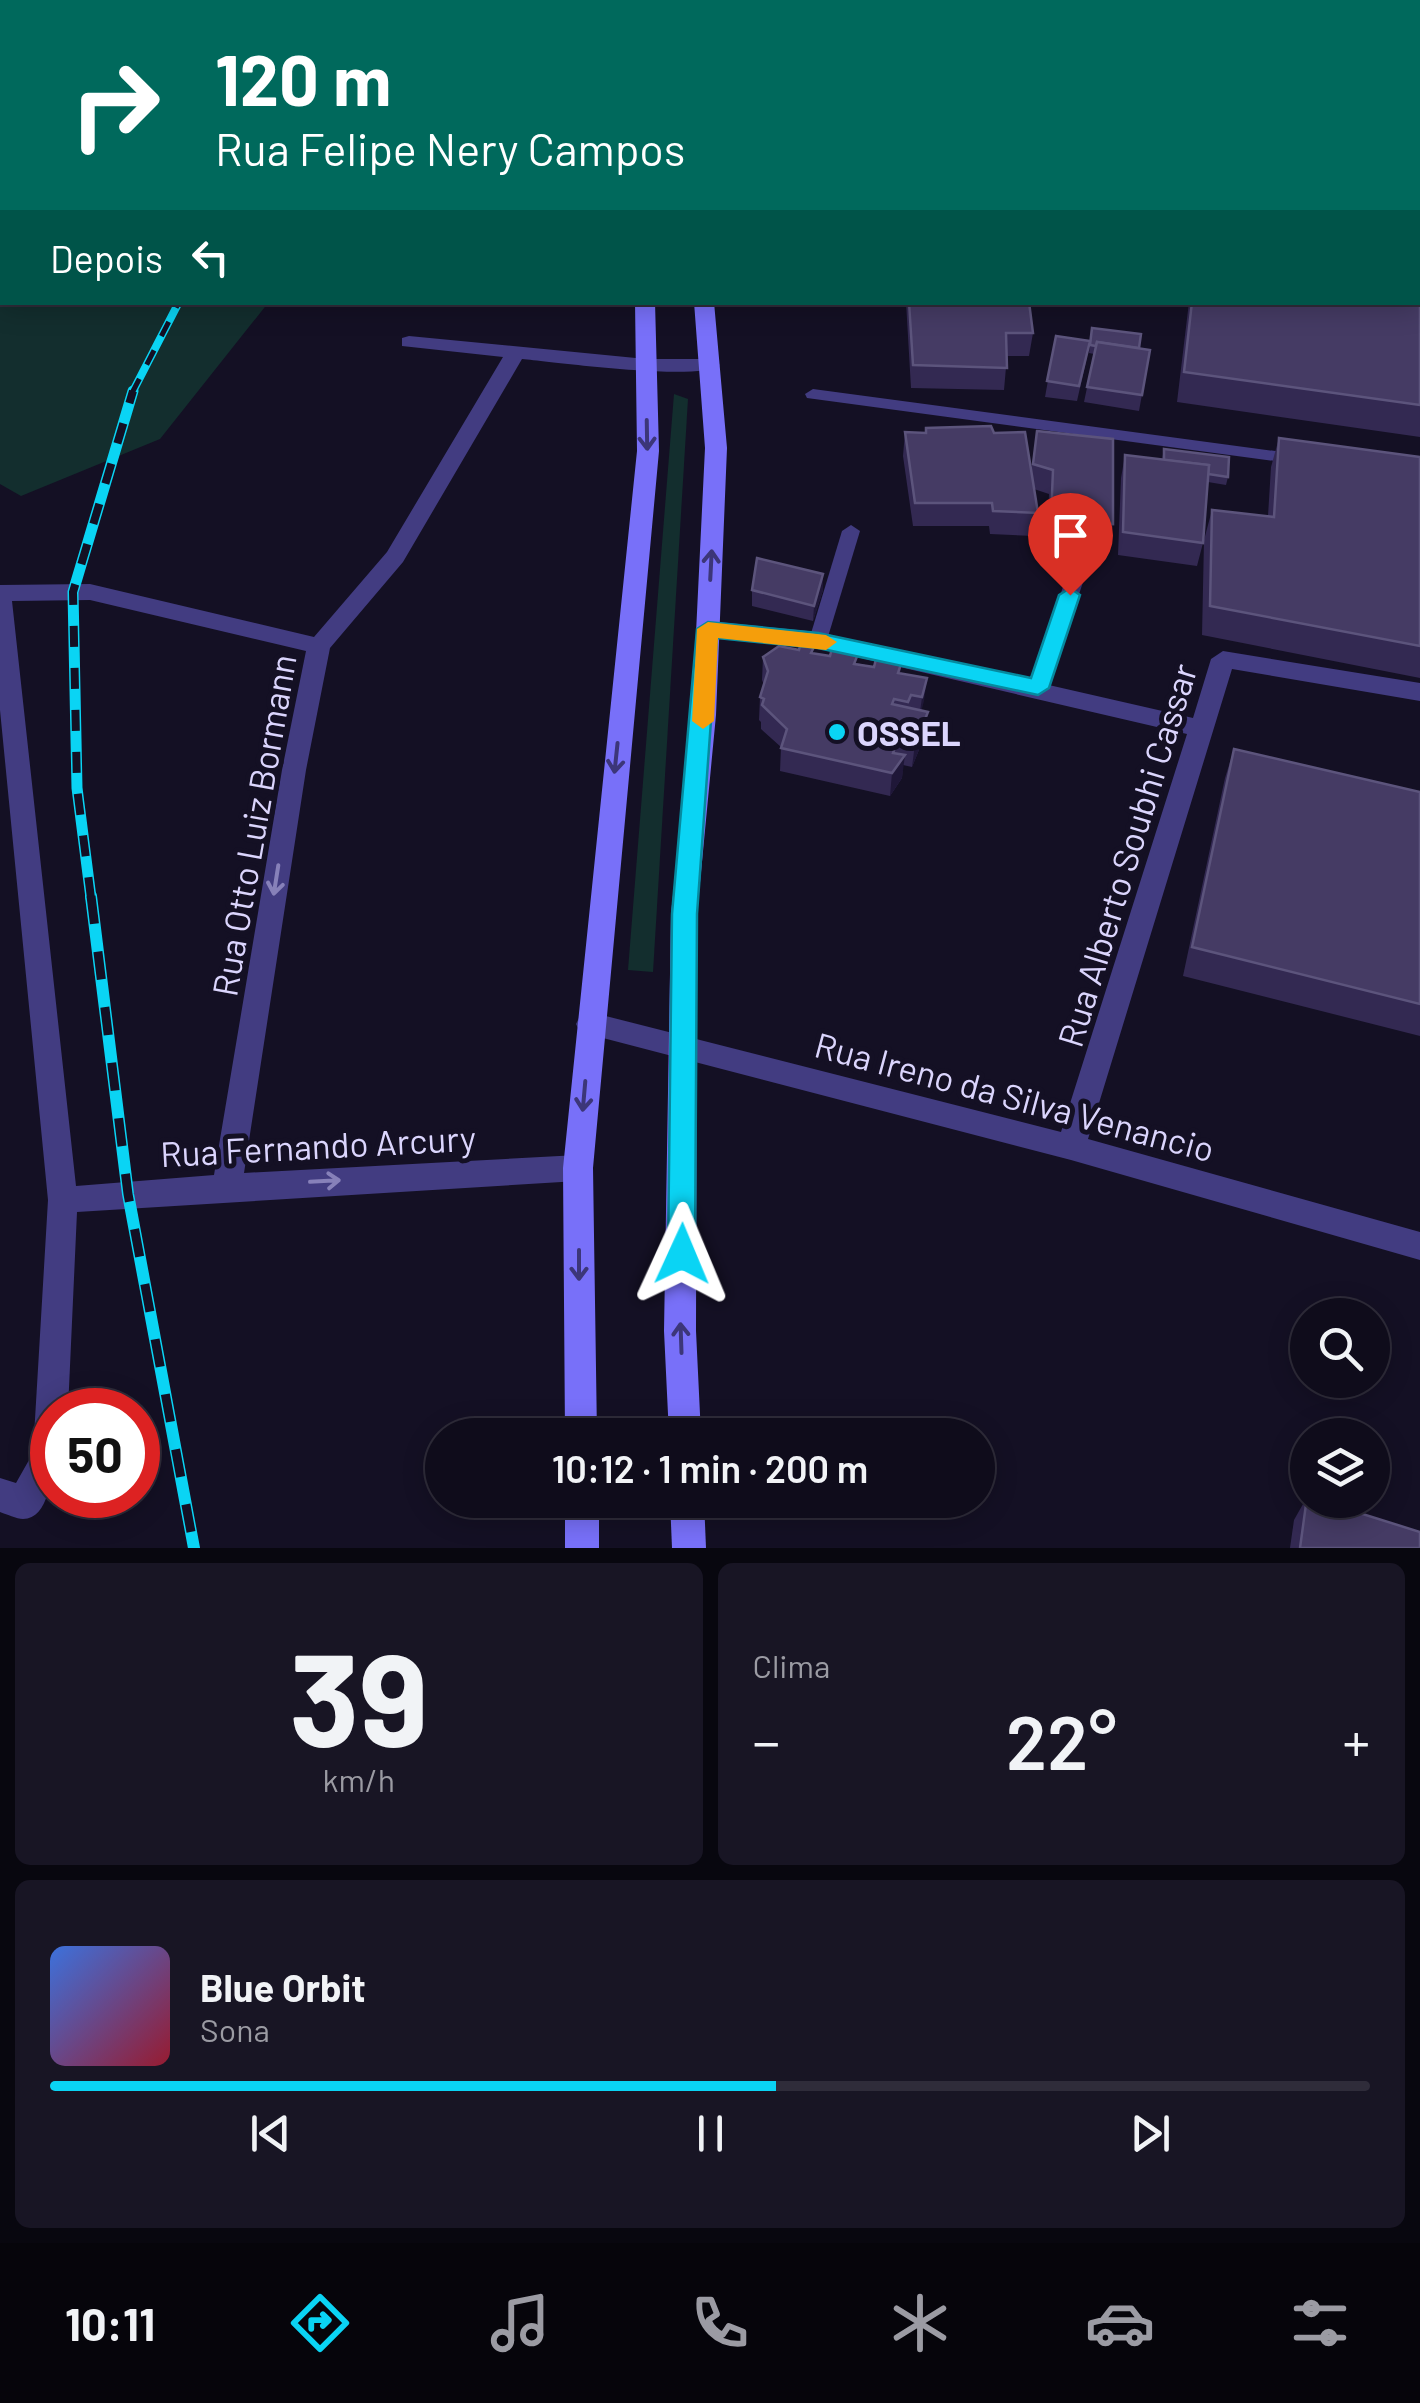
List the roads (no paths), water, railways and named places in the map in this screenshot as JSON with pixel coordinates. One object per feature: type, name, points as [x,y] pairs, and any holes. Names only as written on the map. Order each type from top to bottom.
[{"type":"main road","points":[[581,1418],[578,1168],[648,451],[645,305]]},
{"type":"main road","points":[[684,1418],[680,1331],[684,914],[708,629],[716,448],[704,305]]},
{"type":"main road","points":[[582,1518],[582,1548]]},
{"type":"main road","points":[[688,1518],[689,1548]]},
{"type":"street","points":[[409,342],[646,365],[710,364]]},
{"type":"street","name":"Rua Otto Luiz Bormann","points":[[227,1186],[294,770],[320,646],[395,557],[515,354]]},
{"type":"street","points":[[12,1499],[49,1456],[62,1200],[0,593],[90,592],[320,646]]},
{"type":"street","points":[[708,629],[818,640],[1203,729]]},
{"type":"street","name":"Rua Alberto Soubhi Cassar","points":[[1070,1148],[1223,659],[1420,692]]},
{"type":"street","name":"Rua Ireno da Silva Venancio","points":[[590,1024],[1070,1148],[1420,1246]]},
{"type":"street","name":"Rua Fernando Arcury","points":[[62,1200],[227,1186],[578,1168]]},
{"type":"lane","points":[[813,394],[1322,462]]},
{"type":"lane","points":[[818,640],[851,531]]},
{"type":"lane","points":[[1038,688],[1080,564]]},
{"type":"railway","points":[[133,391],[177,305]]},
{"type":"railway","points":[[91,898],[77,788],[73,592],[133,391]]},
{"type":"railway","points":[[91,896],[128,1194],[194,1548]]},
{"type":"place","name":"OSSEL","points":[[837,732]]}]
